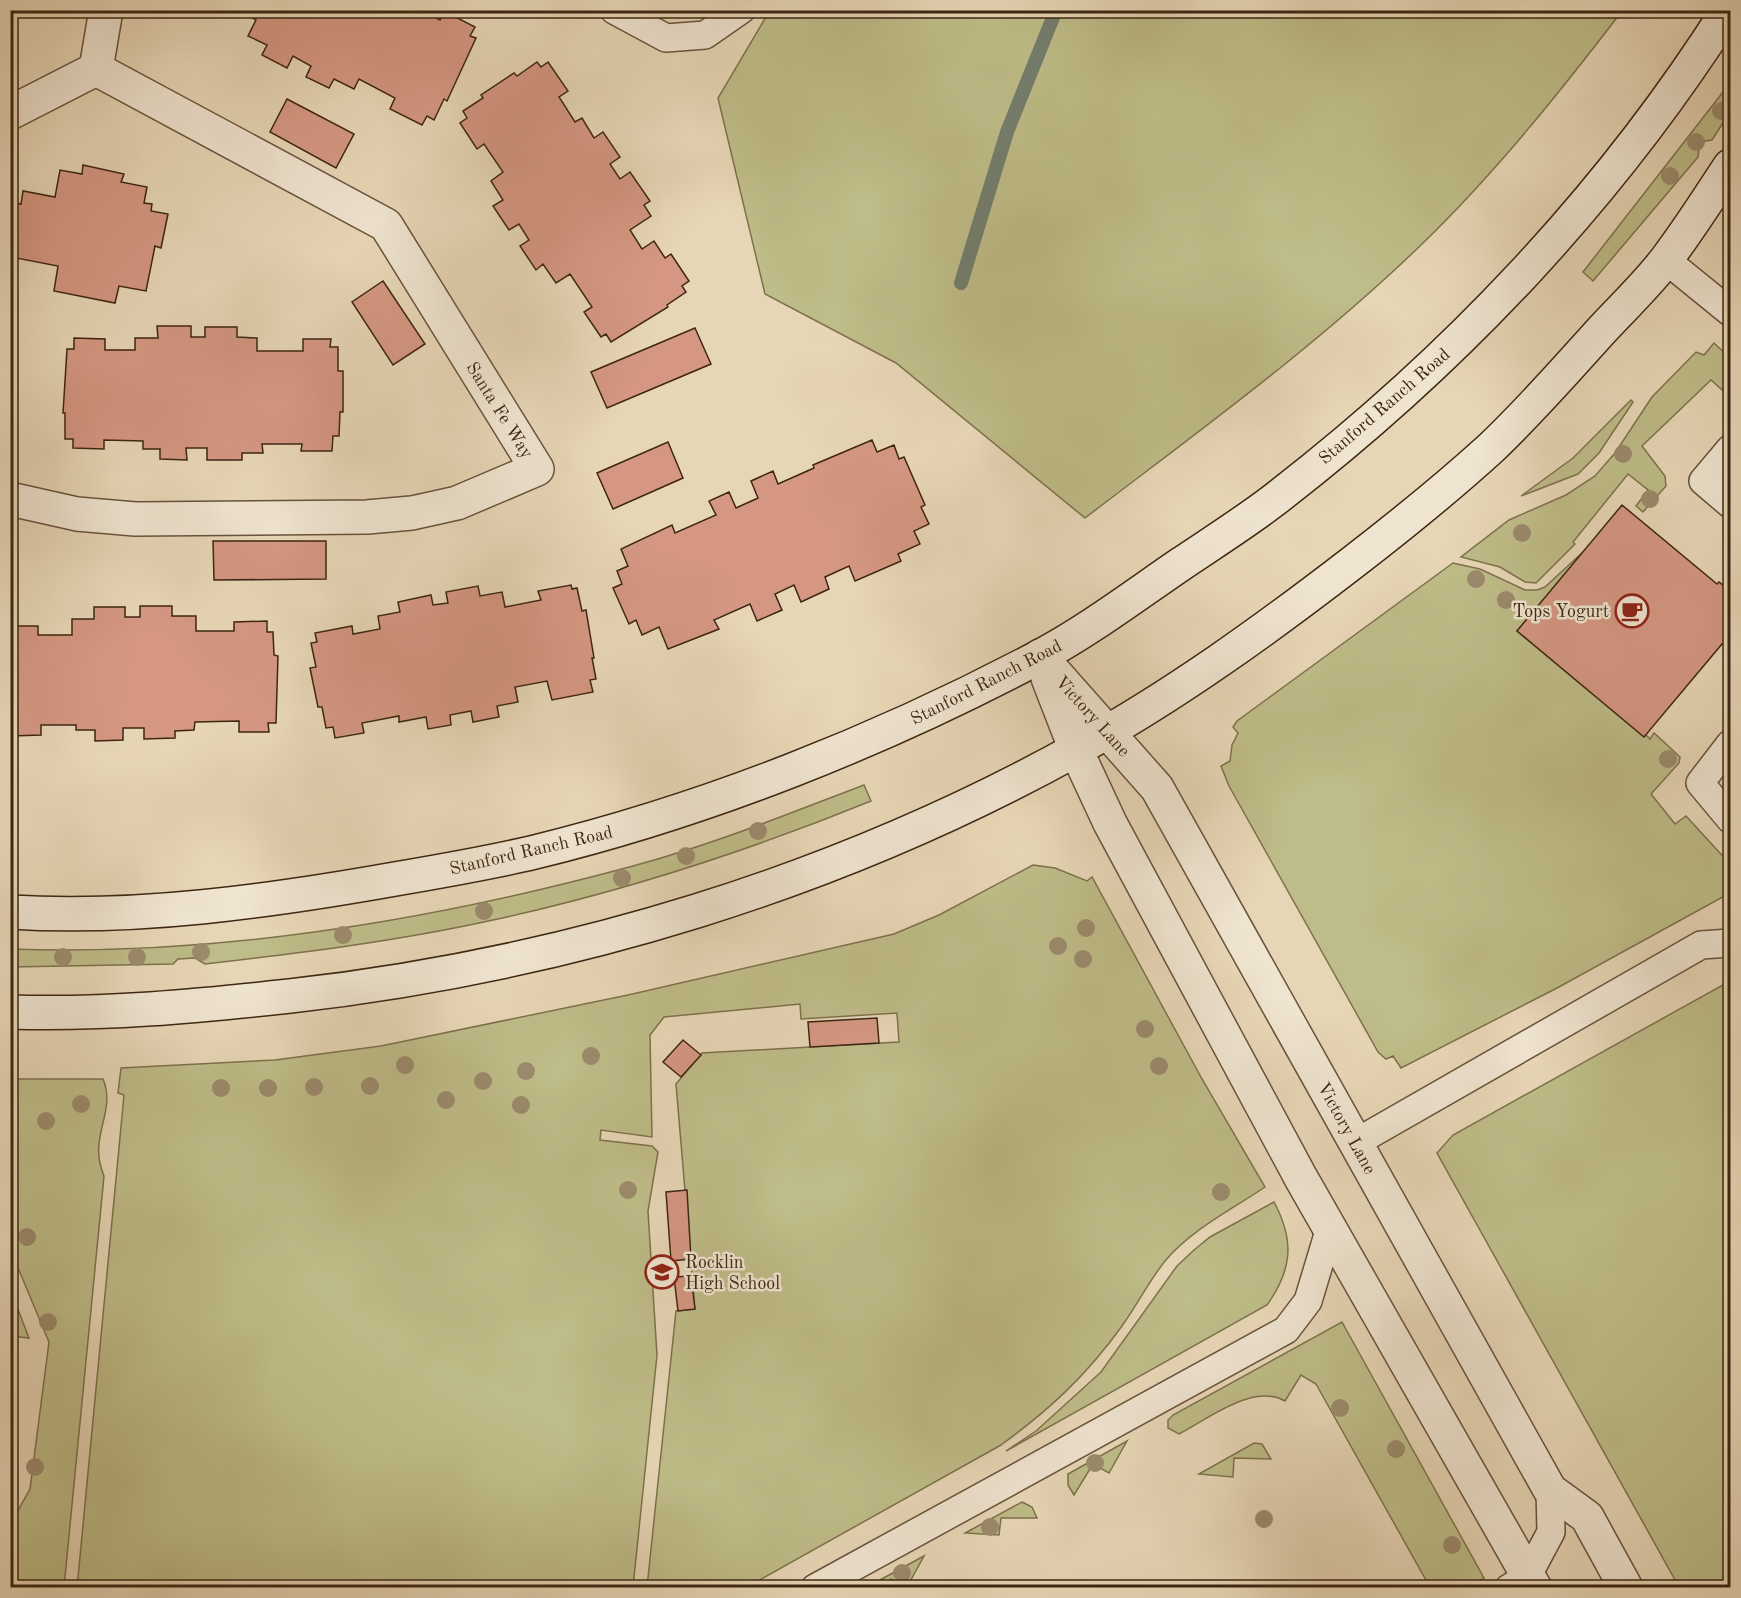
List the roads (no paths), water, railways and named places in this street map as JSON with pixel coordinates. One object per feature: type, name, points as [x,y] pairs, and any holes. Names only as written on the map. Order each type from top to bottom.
[{"type":"main road","points":[[10,113],[96,69],[106,10]]},
{"type":"main road","name":"Stanford Ranch Road","points":[[10,912],[127,911],[229,903],[332,890],[532,853],[631,826],[824,757],[918,718],[1040,656],[1102,619],[1270,503],[1350,439],[1426,371],[1501,299],[1569,223],[1696,61],[1728,10]]},
{"type":"main road","name":"Santa Fe Way","points":[[10,499],[77,513],[135,519],[367,517],[412,513],[457,502],[537,469],[386,225],[96,69]]},
{"type":"main road","points":[[10,1012],[138,1010],[328,992],[454,971],[558,950],[769,887],[870,850],[962,809],[1076,750],[1243,644],[1414,515],[1494,445],[1666,260],[1731,166]]},
{"type":"main road","name":"Victory Lane","points":[[1040,656],[1157,788],[1550,1490],[1587,1517],[1626,1587]]},
{"type":"main road","name":"Victory Lane","points":[[1040,656],[1076,750],[1110,823],[1524,1584]]},
{"type":"lane","points":[[614,10],[666,38],[705,35],[741,10]]},
{"type":"lane","points":[[1666,260],[1731,312]]},
{"type":"lane","points":[[1731,449],[1703,481],[1731,504]]},
{"type":"lane","points":[[1731,744],[1700,783],[1731,819]]},
{"type":"lane","points":[[1355,1143],[1701,945],[1731,944]]},
{"type":"lane","points":[[815,1587],[1286,1330],[1308,1301],[1330,1228]]},
{"type":"lane","points":[[1524,1584],[1551,1532],[1550,1490]]},
{"type":"waterway","points":[[961,283],[1007,132],[1056,10]]},
{"type":"place","name":"Tops Yogurt","points":[[1632,611]]},
{"type":"place","name":"Rocklin High School","points":[[662,1272]]}]
